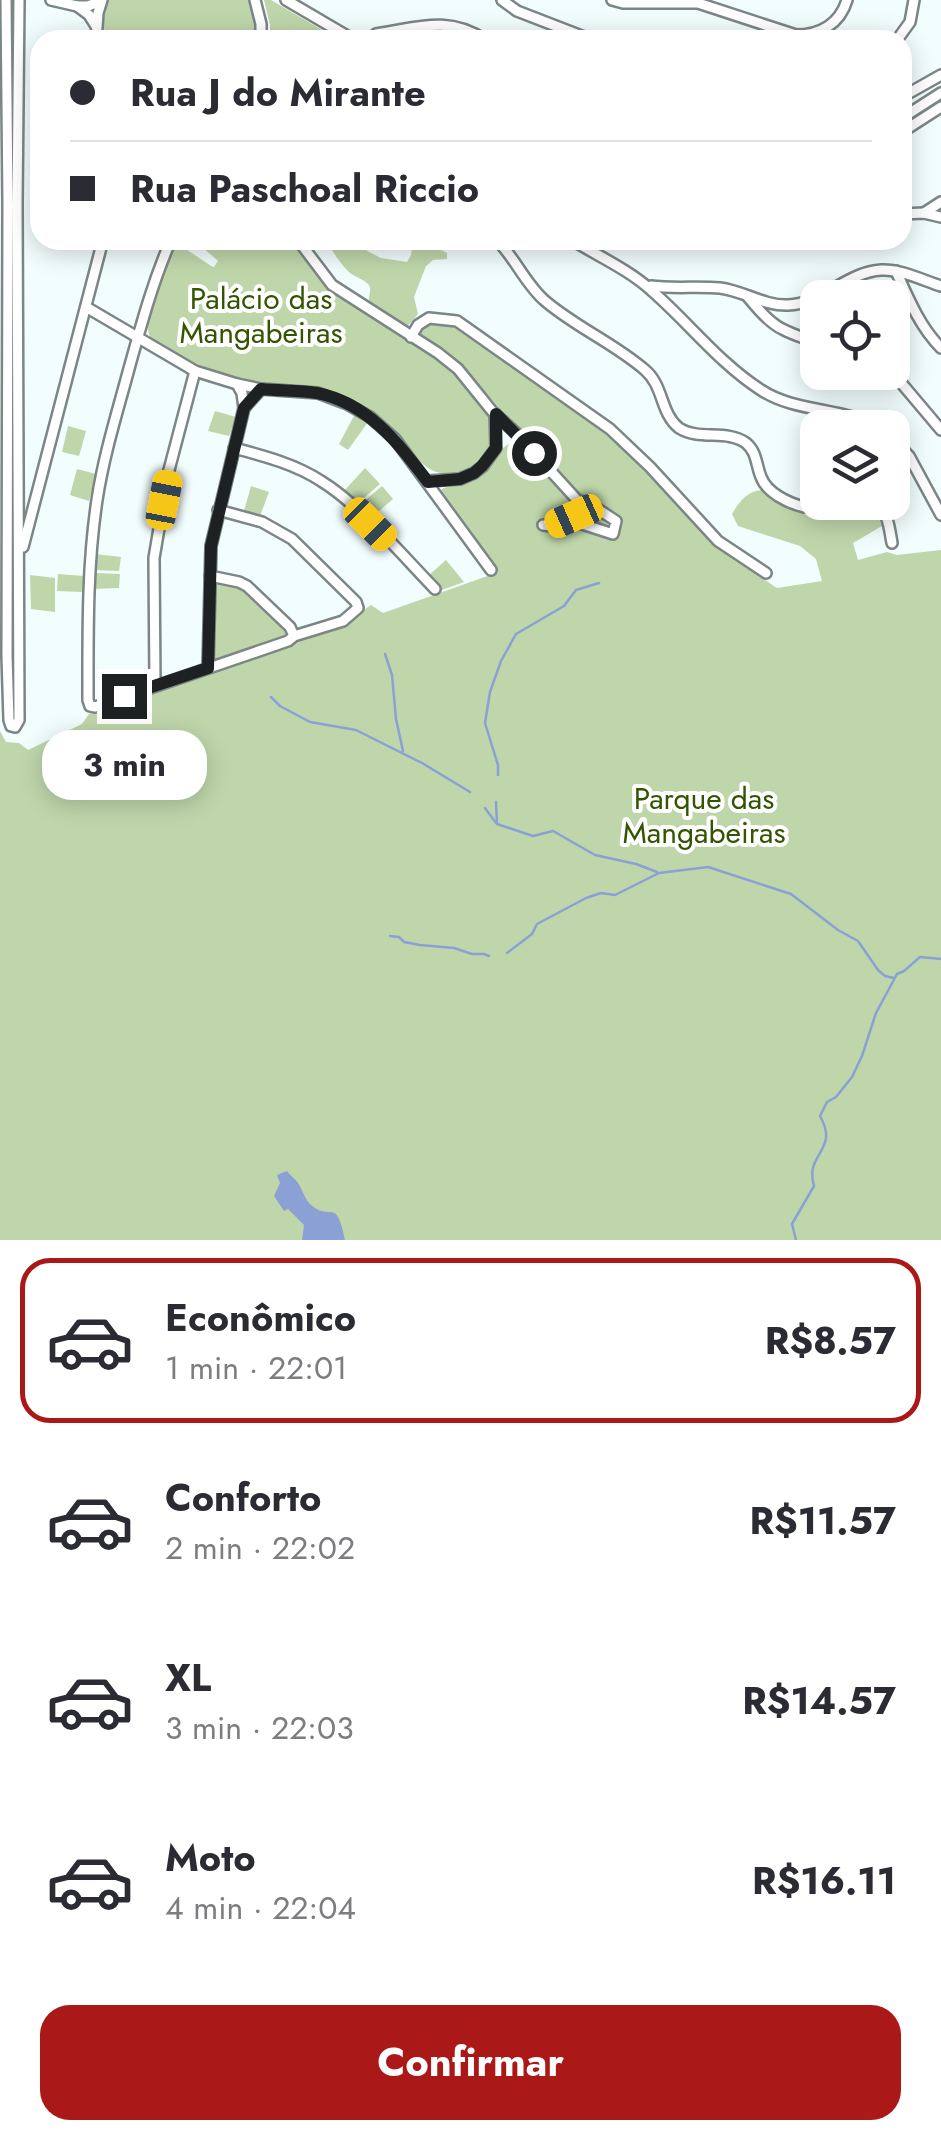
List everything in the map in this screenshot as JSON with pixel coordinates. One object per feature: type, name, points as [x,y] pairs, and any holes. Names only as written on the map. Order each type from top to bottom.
[{"type":"street","points":[[6,0],[7,656],[9,720],[15,727],[19,720],[20,562],[19,0]]},
{"type":"street","points":[[51,0],[77,6],[102,1]]},
{"type":"street","points":[[255,0],[261,30]]},
{"type":"street","points":[[286,0],[337,30]]},
{"type":"street","points":[[502,0],[517,11],[566,30]]},
{"type":"street","points":[[612,0],[698,3],[781,30]]},
{"type":"street","points":[[819,30],[838,21],[847,0]]},
{"type":"street","points":[[904,30],[910,22],[914,0]]},
{"type":"street","points":[[96,30],[102,1]]},
{"type":"street","points":[[77,6],[96,26]]},
{"type":"street","points":[[404,30],[446,24],[466,30]]},
{"type":"street","points":[[912,91],[941,75]]},
{"type":"street","points":[[912,111],[937,95],[941,108],[912,126]]},
{"type":"street","points":[[924,212],[941,202]]},
{"type":"street","points":[[912,213],[941,216]]},
{"type":"street","points":[[20,562],[100,250]]},
{"type":"street","points":[[166,250],[105,454],[97,500],[88,585],[90,706],[343,621],[358,608],[292,539],[262,522],[218,510]]},
{"type":"street","points":[[306,250],[332,285],[458,370],[578,501],[587,502],[616,522],[613,534],[578,523],[574,516],[578,501]]},
{"type":"street","points":[[507,250],[539,296],[555,310],[646,370],[676,425],[686,432],[737,438],[748,445],[762,482],[772,492],[800,506]]},
{"type":"street","points":[[589,250],[648,286],[761,390],[819,410]]},
{"type":"street","points":[[648,286],[720,288],[771,304],[806,303],[858,275],[879,270],[896,271],[941,286]]},
{"type":"street","points":[[896,271],[930,338],[941,348]]},
{"type":"street","points":[[746,295],[768,322],[800,337]]},
{"type":"street","points":[[86,307],[195,371],[261,389],[318,393],[370,417],[395,439],[490,570]]},
{"type":"street","points":[[411,337],[418,325],[429,318],[457,321],[610,429],[718,541],[766,573]]},
{"type":"street","points":[[154,686],[156,544],[169,470],[195,371]]},
{"type":"street","points":[[208,668],[211,546],[244,408],[236,384]]},
{"type":"street","points":[[244,408],[261,389]]},
{"type":"street","points":[[907,390],[941,430]]},
{"type":"street","points":[[428,482],[460,479],[482,466],[496,448],[496,414]]},
{"type":"street","points":[[234,448],[295,467],[322,481],[349,502],[434,588]]},
{"type":"street","points":[[910,458],[941,515]]},
{"type":"street","points":[[20,506],[26,510],[33,502]]},
{"type":"street","points":[[543,525],[551,526],[574,516]]},
{"type":"street","points":[[888,520],[892,543]]},
{"type":"street","points":[[210,576],[246,586],[290,627],[294,636]]},
{"type":"green space","points":[[108,0],[250,0],[256,30],[101,30]]},
{"type":"green space","points":[[264,0],[271,0],[322,30],[270,30]]},
{"type":"green space","name":"Palácio das Mangabeiras","points":[[173,250],[187,250],[214,267],[218,261],[205,250],[299,250],[334,291],[407,338],[463,382],[482,406],[492,429],[484,459],[460,473],[432,470],[418,460],[387,423],[352,399],[326,390],[229,376],[156,343],[148,330],[148,318]]},
{"type":"green space","points":[[332,250],[365,250],[381,258],[407,262],[412,250],[447,253],[447,259],[433,260],[426,266],[414,297],[418,314],[407,327],[369,303],[369,285],[346,269]]},
{"type":"green space","name":"Parque das Mangabeiras","points":[[434,322],[462,328],[608,433],[719,549],[777,588],[822,581],[816,559],[800,546],[738,526],[732,514],[752,492],[762,490],[800,509],[800,520],[880,520],[882,526],[853,543],[858,560],[887,552],[897,555],[941,550],[941,1240],[0,1240],[0,731],[6,742],[19,743],[28,750],[82,724],[89,714],[342,625],[371,605],[383,613],[496,573],[441,490],[464,481],[523,433],[462,367],[419,334]]},
{"type":"green space","points":[[215,411],[236,417],[229,436],[208,431]]},
{"type":"green space","points":[[355,414],[368,422],[348,450],[339,444]]},
{"type":"green space","points":[[68,426],[86,431],[79,456],[62,452]]},
{"type":"green space","points":[[365,468],[380,484],[358,503],[344,491]]},
{"type":"green space","points":[[77,469],[96,474],[89,501],[70,495]]},
{"type":"green space","points":[[251,486],[269,492],[260,516],[244,511]]},
{"type":"green space","points":[[382,486],[393,499],[372,517],[360,505]]},
{"type":"green space","points":[[95,554],[121,557],[119,571],[93,570]]},
{"type":"green space","points":[[446,560],[464,582],[442,590],[429,575]]},
{"type":"green space","points":[[94,573],[120,574],[119,588],[93,589]]},
{"type":"green space","points":[[58,574],[84,576],[82,592],[57,591]]},
{"type":"green space","points":[[30,575],[55,578],[55,612],[31,609]]},
{"type":"green space","points":[[215,581],[243,587],[285,627],[284,636],[216,660],[212,652]]},
{"type":"water","points":[[287,1171],[310,1204],[336,1214],[345,1240],[302,1240],[304,1225],[288,1209],[284,1211],[274,1196],[280,1183],[277,1175]]},
{"type":"waterway","points":[[498,775],[485,723],[501,661],[516,634],[564,606],[576,590],[599,583]]},
{"type":"waterway","points":[[385,654],[392,675],[403,751]]},
{"type":"waterway","points":[[271,697],[310,722],[356,730],[470,792]]},
{"type":"waterway","points":[[496,802],[497,824],[533,836],[553,831],[595,855],[657,872]]},
{"type":"waterway","points":[[485,808],[496,823]]},
{"type":"waterway","points":[[507,953],[532,934],[537,924],[586,898],[601,893],[615,895],[659,873],[708,867],[791,894],[858,941],[878,970],[894,978]]},
{"type":"waterway","points":[[390,936],[404,942],[489,956]]},
{"type":"waterway","points":[[796,1240],[792,1224],[814,1186],[814,1166],[826,1137],[820,1116],[827,1102],[852,1077],[876,1013],[897,974],[920,957],[941,959]]},
{"type":"route","points":[[124,696],[208,668],[211,546],[244,408],[261,389],[318,393],[347,404],[370,417],[395,439],[428,482],[460,479],[482,466],[496,448],[496,414],[534,453]]}]
